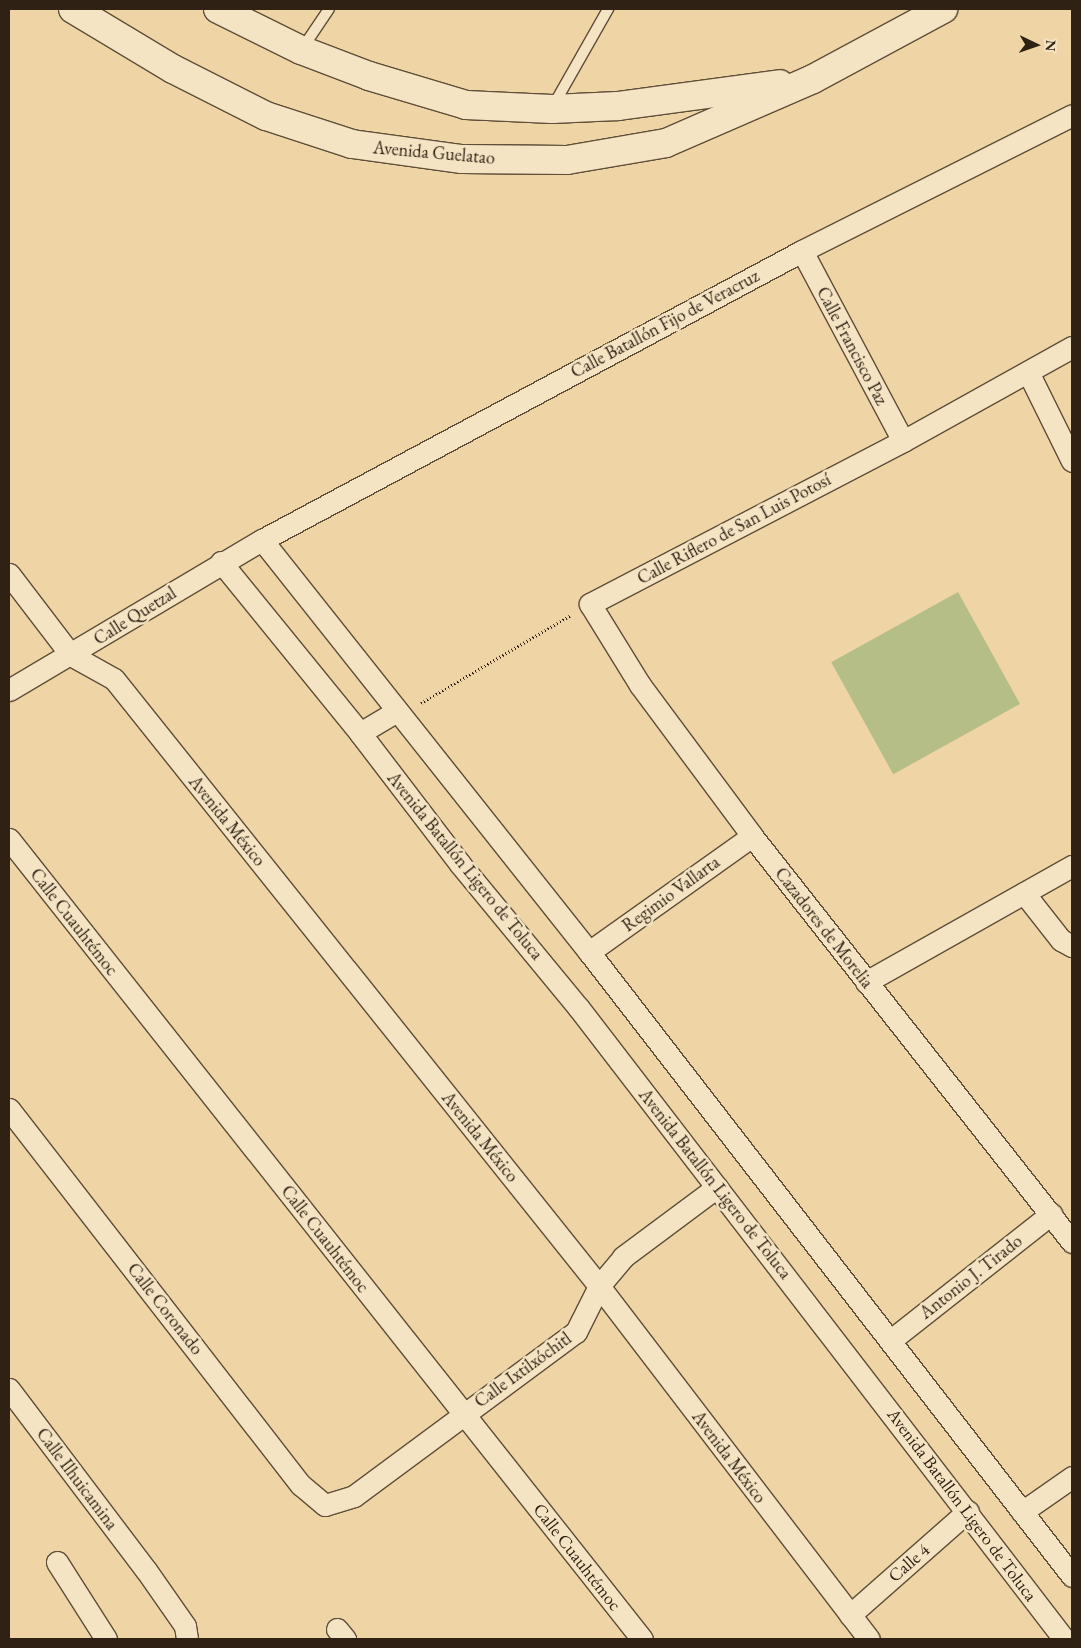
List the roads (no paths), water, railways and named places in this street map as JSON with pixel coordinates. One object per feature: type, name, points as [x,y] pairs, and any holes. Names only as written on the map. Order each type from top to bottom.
[{"type":"main road","name":"Avenida Guelatao","points":[[72,9],[173,69],[266,116],[352,144],[462,159],[567,160],[666,143],[813,79],[943,9]]},
{"type":"main road","name":"Avenida Guelatao","points":[[218,9],[301,50],[369,76],[466,105],[552,109],[618,106],[813,79]]},
{"type":"street","name":"Calle Batallón Fijo de Veracruz","points":[[262,540],[802,251],[1072,115]]},
{"type":"street","name":"Calle Francisco Paz","points":[[802,251],[903,441]]},
{"type":"street","name":"Calle Riflero de San Luis Potosí","points":[[590,604],[903,441],[1072,347]]},
{"type":"street","points":[[1028,372],[1072,461]]},
{"type":"street","name":"Calle Quetzal","points":[[9,690],[72,655],[221,562],[262,540]]},
{"type":"street","points":[[262,540],[589,952],[1072,1576]]},
{"type":"street","name":"Avenida Batallón Ligero de Toluca","points":[[221,562],[360,733],[717,1187],[968,1511],[1064,1639]]},
{"type":"street","points":[[9,574],[72,655]]},
{"type":"street","name":"Cazadores de Morelia","points":[[590,604],[640,685],[752,836],[1072,1242]]},
{"type":"street","name":"Avenida México","points":[[72,655],[114,680],[599,1286],[869,1639]]},
{"type":"street","points":[[360,733],[397,711]]},
{"type":"street","name":"Regimio Vallarta","points":[[589,952],[752,836]]},
{"type":"street","name":"Calle Cuauhtémoc","points":[[9,839],[642,1639]]},
{"type":"street","points":[[866,982],[1072,866]]},
{"type":"street","points":[[1024,893],[1061,940],[1072,946]]},
{"type":"street","name":"Calle Coronado","points":[[9,1109],[301,1485],[325,1505]]},
{"type":"street","name":"Calle Ixtilxóchitl","points":[[325,1505],[354,1496],[576,1332],[599,1286],[623,1257],[717,1187]]},
{"type":"street","name":"Antonio J. Tirado","points":[[891,1340],[1051,1214]]},
{"type":"street","name":"Calle Ilhuicamina","points":[[9,1389],[146,1570],[185,1626],[187,1639]]},
{"type":"street","points":[[1022,1512],[1072,1477]]},
{"type":"street","name":"Calle 4","points":[[850,1615],[968,1511]]},
{"type":"street","points":[[57,1562],[106,1639]]},
{"type":"lane","points":[[301,50],[329,9]]},
{"type":"lane","points":[[552,109],[608,9]]}]
